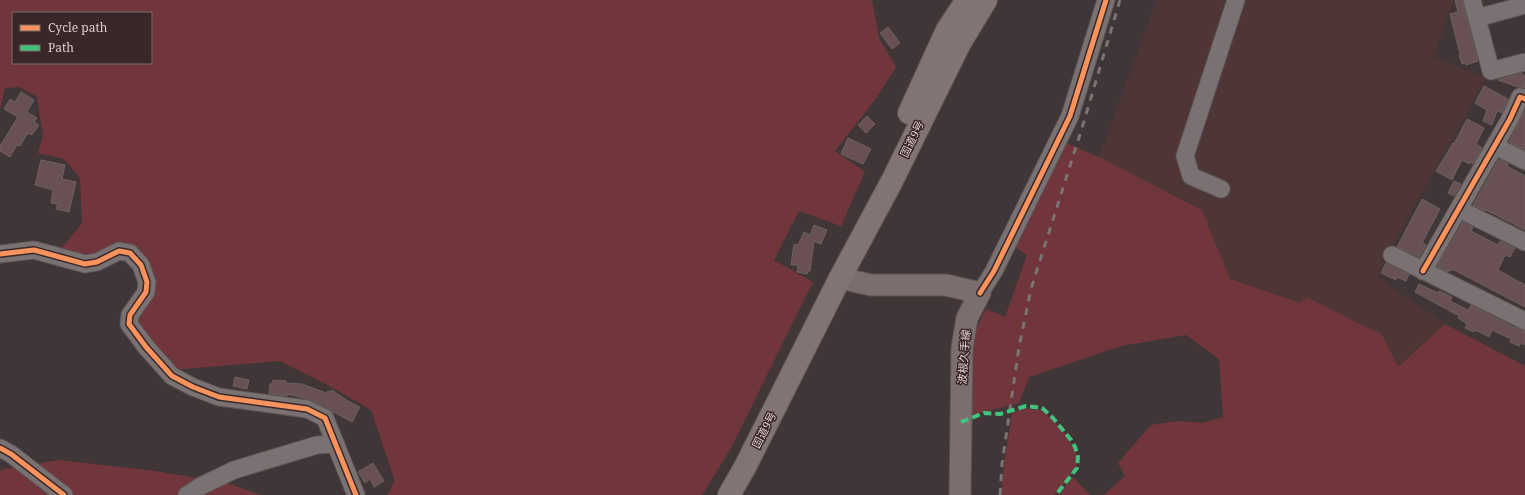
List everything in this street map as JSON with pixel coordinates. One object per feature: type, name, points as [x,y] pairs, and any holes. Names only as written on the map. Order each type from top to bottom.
[{"type":"highway","name":"国道9号","points":[[840,278],[882,172],[945,35],[967,0]]},
{"type":"highway","name":"国道9号","points":[[729,495],[745,467],[840,278],[892,181],[960,43],[986,0]]},
{"type":"main road","points":[[840,278],[871,285],[946,285],[980,293]]},
{"type":"main road","name":"波根久手線","points":[[960,495],[962,348],[967,318],[980,293]]},
{"type":"street","points":[[980,293],[994,271],[1070,116],[1106,0]]},
{"type":"street","points":[[1221,189],[1192,176],[1185,156],[1236,0]]},
{"type":"street","points":[[1472,0],[1491,71],[1525,62]]},
{"type":"street","points":[[1477,18],[1525,5]]},
{"type":"street","points":[[1423,271],[1495,146],[1520,97],[1525,99]]},
{"type":"street","points":[[1495,146],[1525,161]]},
{"type":"street","points":[[1459,209],[1525,242]]},
{"type":"street","points":[[0,254],[34,250],[85,264],[97,262],[119,251],[130,253],[141,265],[147,282],[146,292],[130,315],[129,324],[146,347],[172,376],[193,387],[219,397],[307,409],[325,418],[356,495]]},
{"type":"street","points":[[1392,255],[1525,321]]},
{"type":"street","points":[[187,495],[201,486],[234,470],[317,445],[336,444]]},
{"type":"street","points":[[0,448],[11,454],[64,495]]},
{"type":"shaded area","points":[[0,0],[872,0],[879,38],[896,67],[877,97],[835,151],[865,172],[841,226],[799,211],[774,260],[813,282],[731,448],[702,495],[387,495],[395,481],[371,410],[326,384],[280,361],[170,370],[132,323],[149,294],[135,256],[87,261],[58,253],[82,223],[80,178],[64,159],[38,153],[43,136],[37,97],[20,87],[5,88],[0,110]]},
{"type":"shaded area","points":[[1157,0],[1454,0],[1434,57],[1486,78],[1377,277],[1445,324],[1398,367],[1380,333],[1230,279],[1202,210],[1099,157]]},
{"type":"shaded area","points":[[1064,142],[1099,157],[1202,210],[1230,279],[1300,303],[1307,297],[1369,329],[1381,333],[1398,367],[1445,324],[1525,366],[1525,495],[1103,495],[1125,476],[1118,463],[1151,425],[1177,421],[1203,423],[1223,417],[1219,359],[1186,335],[1121,346],[1029,377],[1019,403],[967,416],[966,370],[974,333],[986,309],[1005,317],[1027,255],[1015,247]]},
{"type":"shaded area","points":[[1023,408],[1044,412],[1061,429],[1076,452],[1076,467],[1069,478],[1054,495],[1001,495],[1012,413]]},
{"type":"shaded area","points":[[60,460],[155,471],[226,483],[262,495],[0,495],[0,471],[4,469]]},
{"type":"shaded area","points":[[1073,477],[1090,495],[1059,495]]},
{"type":"building","points":[[1455,0],[1462,0],[1478,61],[1466,65],[1465,63],[1462,64],[1459,55],[1450,14],[1458,12]]},
{"type":"building","points":[[888,27],[900,43],[892,49],[880,33]]},
{"type":"building","points":[[1522,73],[1522,76],[1525,75],[1525,88],[1498,80]]},
{"type":"building","points":[[1484,86],[1508,99],[1502,113],[1497,111],[1492,125],[1483,121],[1487,110],[1475,103]]},
{"type":"building","points":[[21,92],[34,100],[27,112],[37,118],[34,122],[39,125],[32,135],[28,133],[20,146],[17,145],[10,157],[0,151],[0,146],[18,117],[4,109],[10,99],[15,102]]},
{"type":"building","points":[[1525,110],[1525,150],[1509,142]]},
{"type":"building","points":[[867,116],[875,124],[866,133],[858,125]]},
{"type":"building","points":[[1467,119],[1484,128],[1476,144],[1482,148],[1473,164],[1470,162],[1469,164],[1462,160],[1452,180],[1436,171],[1453,143],[1454,144]]},
{"type":"building","points":[[848,138],[871,149],[863,164],[841,154]]},
{"type":"building","points":[[1499,159],[1508,164],[1507,166],[1525,176],[1525,230],[1473,205]]},
{"type":"building","points":[[41,160],[65,165],[62,179],[76,182],[69,212],[56,209],[58,204],[51,203],[53,190],[35,185]]},
{"type":"building","points":[[1454,181],[1461,184],[1454,196],[1448,193]]},
{"type":"building","points":[[1422,199],[1440,209],[1422,243],[1426,245],[1419,257],[1397,247]]},
{"type":"building","points":[[1463,222],[1473,227],[1471,231],[1498,245],[1500,241],[1515,248],[1510,257],[1505,255],[1498,270],[1525,285],[1525,307],[1452,269],[1448,272],[1437,266]]},
{"type":"building","points":[[814,225],[827,230],[821,244],[814,241],[810,271],[808,271],[807,274],[797,272],[798,265],[791,265],[794,244],[798,245],[804,232],[810,235]]},
{"type":"building","points":[[1386,263],[1409,274],[1406,281],[1397,277],[1396,280],[1381,273]]},
{"type":"building","points":[[1419,284],[1438,293],[1439,291],[1452,297],[1450,301],[1468,310],[1471,305],[1515,328],[1525,331],[1525,345],[1521,343],[1519,346],[1510,342],[1511,339],[1492,330],[1489,337],[1475,330],[1474,332],[1465,328],[1467,324],[1458,318],[1459,316],[1415,292]]},
{"type":"building","points":[[235,377],[249,380],[247,389],[233,386]]},
{"type":"building","points":[[273,380],[302,384],[326,393],[332,390],[360,407],[352,422],[311,400],[288,394],[288,396],[269,394],[270,384],[272,384]]},
{"type":"building","points":[[373,463],[384,481],[374,487],[370,479],[365,483],[358,472]]},
{"type":"railway","points":[[1000,495],[1002,464],[1019,347],[1031,289],[1082,128],[1120,0]]},
{"type":"marked path","points":[[961,422],[984,413],[1000,414],[1026,406],[1042,408],[1053,418],[1071,440],[1078,457],[1077,468],[1056,495]]},
{"type":"cycle path","points":[[980,293],[994,271],[1070,116],[1106,0]]},
{"type":"cycle path","points":[[1423,271],[1510,119],[1520,97],[1525,99]]},
{"type":"cycle path","points":[[0,254],[34,250],[85,264],[97,262],[119,251],[130,253],[141,265],[147,282],[146,292],[130,315],[129,324],[146,347],[172,376],[193,387],[219,397],[307,409],[325,418],[356,495]]},
{"type":"cycle path","points":[[0,448],[11,454],[64,495]]}]
